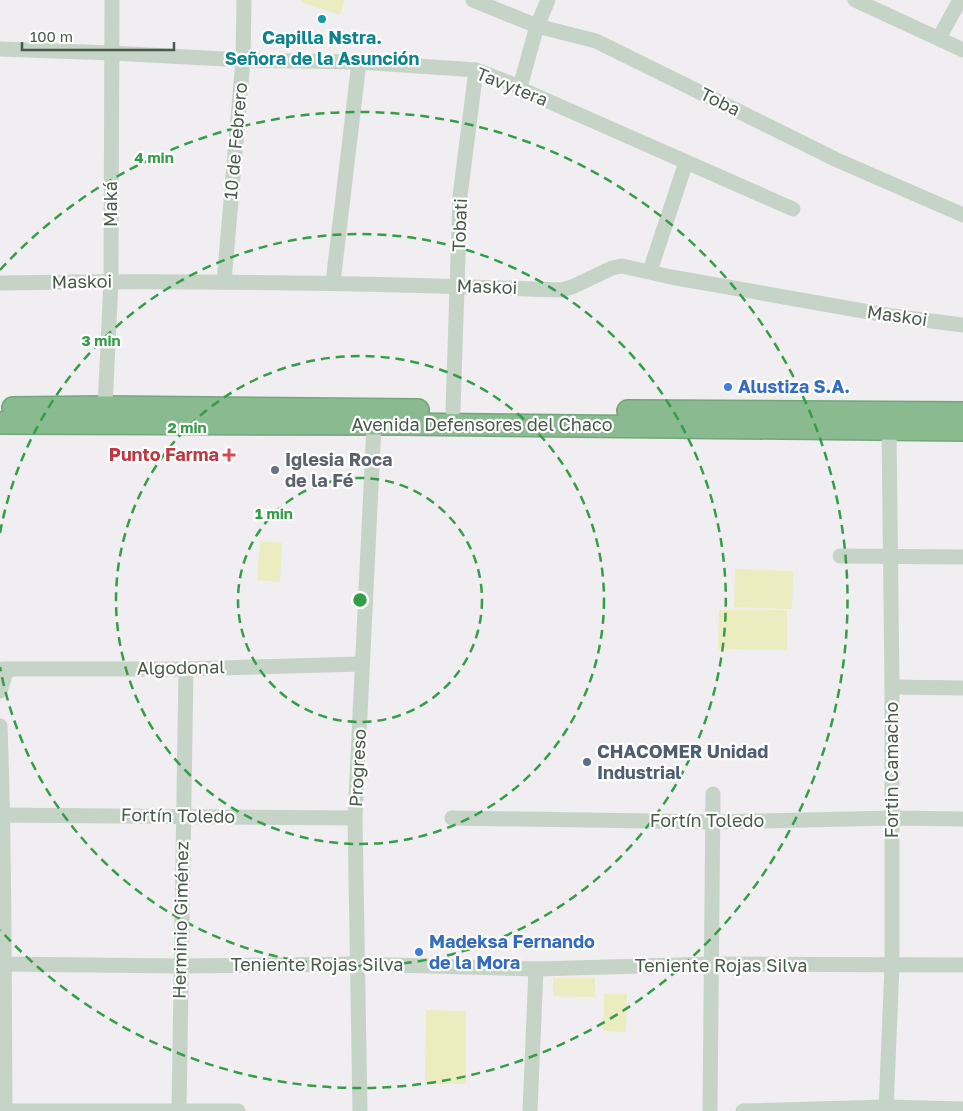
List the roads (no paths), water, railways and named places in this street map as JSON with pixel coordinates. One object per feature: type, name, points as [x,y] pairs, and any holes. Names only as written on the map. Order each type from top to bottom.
[{"type":"highway","name":"Avenida Defensores del Chaco","points":[[0,408],[105,407],[963,413]]},
{"type":"highway","name":"Avenida Defensores del Chaco","points":[[0,423],[963,430]]},
{"type":"street","name":"Maká","points":[[105,407],[111,281],[112,0]]},
{"type":"street","name":"10 de Febrero","points":[[224,282],[243,60],[244,0]]},
{"type":"street","name":"Toba","points":[[473,0],[538,26],[596,42],[838,160],[963,215]]},
{"type":"street","points":[[520,87],[538,26],[548,0]]},
{"type":"street","points":[[856,0],[963,50]]},
{"type":"street","points":[[940,38],[960,0]]},
{"type":"street","name":"Tavytera","points":[[0,49],[243,60],[359,62],[476,70],[520,87],[523,90],[793,209]]},
{"type":"street","points":[[333,282],[359,62]]},
{"type":"street","name":"Tobati","points":[[454,410],[460,196],[476,70]]},
{"type":"street","points":[[650,271],[686,162]]},
{"type":"street","name":"Maskoi","points":[[0,284],[111,281],[333,282],[561,290],[572,287],[612,268],[622,266],[671,277],[882,314],[963,325]]},
{"type":"street","name":"Progreso","points":[[360,1111],[355,818],[374,425]]},
{"type":"street","name":"Fortin Camacho","points":[[886,1109],[892,965],[892,687],[889,428]]},
{"type":"street","points":[[840,556],[963,557]]},
{"type":"street","name":"Algodonal","points":[[3,669],[186,669],[362,664]]},
{"type":"street","points":[[0,692],[3,669]]},
{"type":"street","name":"Herminio Giménez","points":[[179,1111],[186,669]]},
{"type":"street","points":[[892,687],[963,688]]},
{"type":"street","points":[[0,726],[2,964],[6,1111]]},
{"type":"street","points":[[710,1111],[714,794]]},
{"type":"street","name":"Fortín Toledo","points":[[2,815],[355,818]]},
{"type":"street","name":"Fortín Toledo","points":[[452,818],[714,822],[892,818],[963,819]]},
{"type":"street","name":"Teniente Rojas Silva","points":[[2,964],[180,966],[357,964],[536,968],[713,964],[963,965]]},
{"type":"street","points":[[530,1111],[536,968]]},
{"type":"street","points":[[743,1111],[963,1109]]},
{"type":"street","points":[[0,1111],[238,1111]]},
{"type":"place","name":"Capilla Nstra. Señora de la Asunción","points":[[322,19]]},
{"type":"place","name":"Alustiza S.A.","points":[[728,387]]},
{"type":"place","name":"Punto Farma","points":[[229,455]]},
{"type":"place","name":"Iglesia Roca de la Fé","points":[[275,470]]},
{"type":"place","name":"CHACOMER Unidad Industrial","points":[[587,762]]},
{"type":"place","name":"Madeksa Fernando de la Mora","points":[[419,952]]}]
